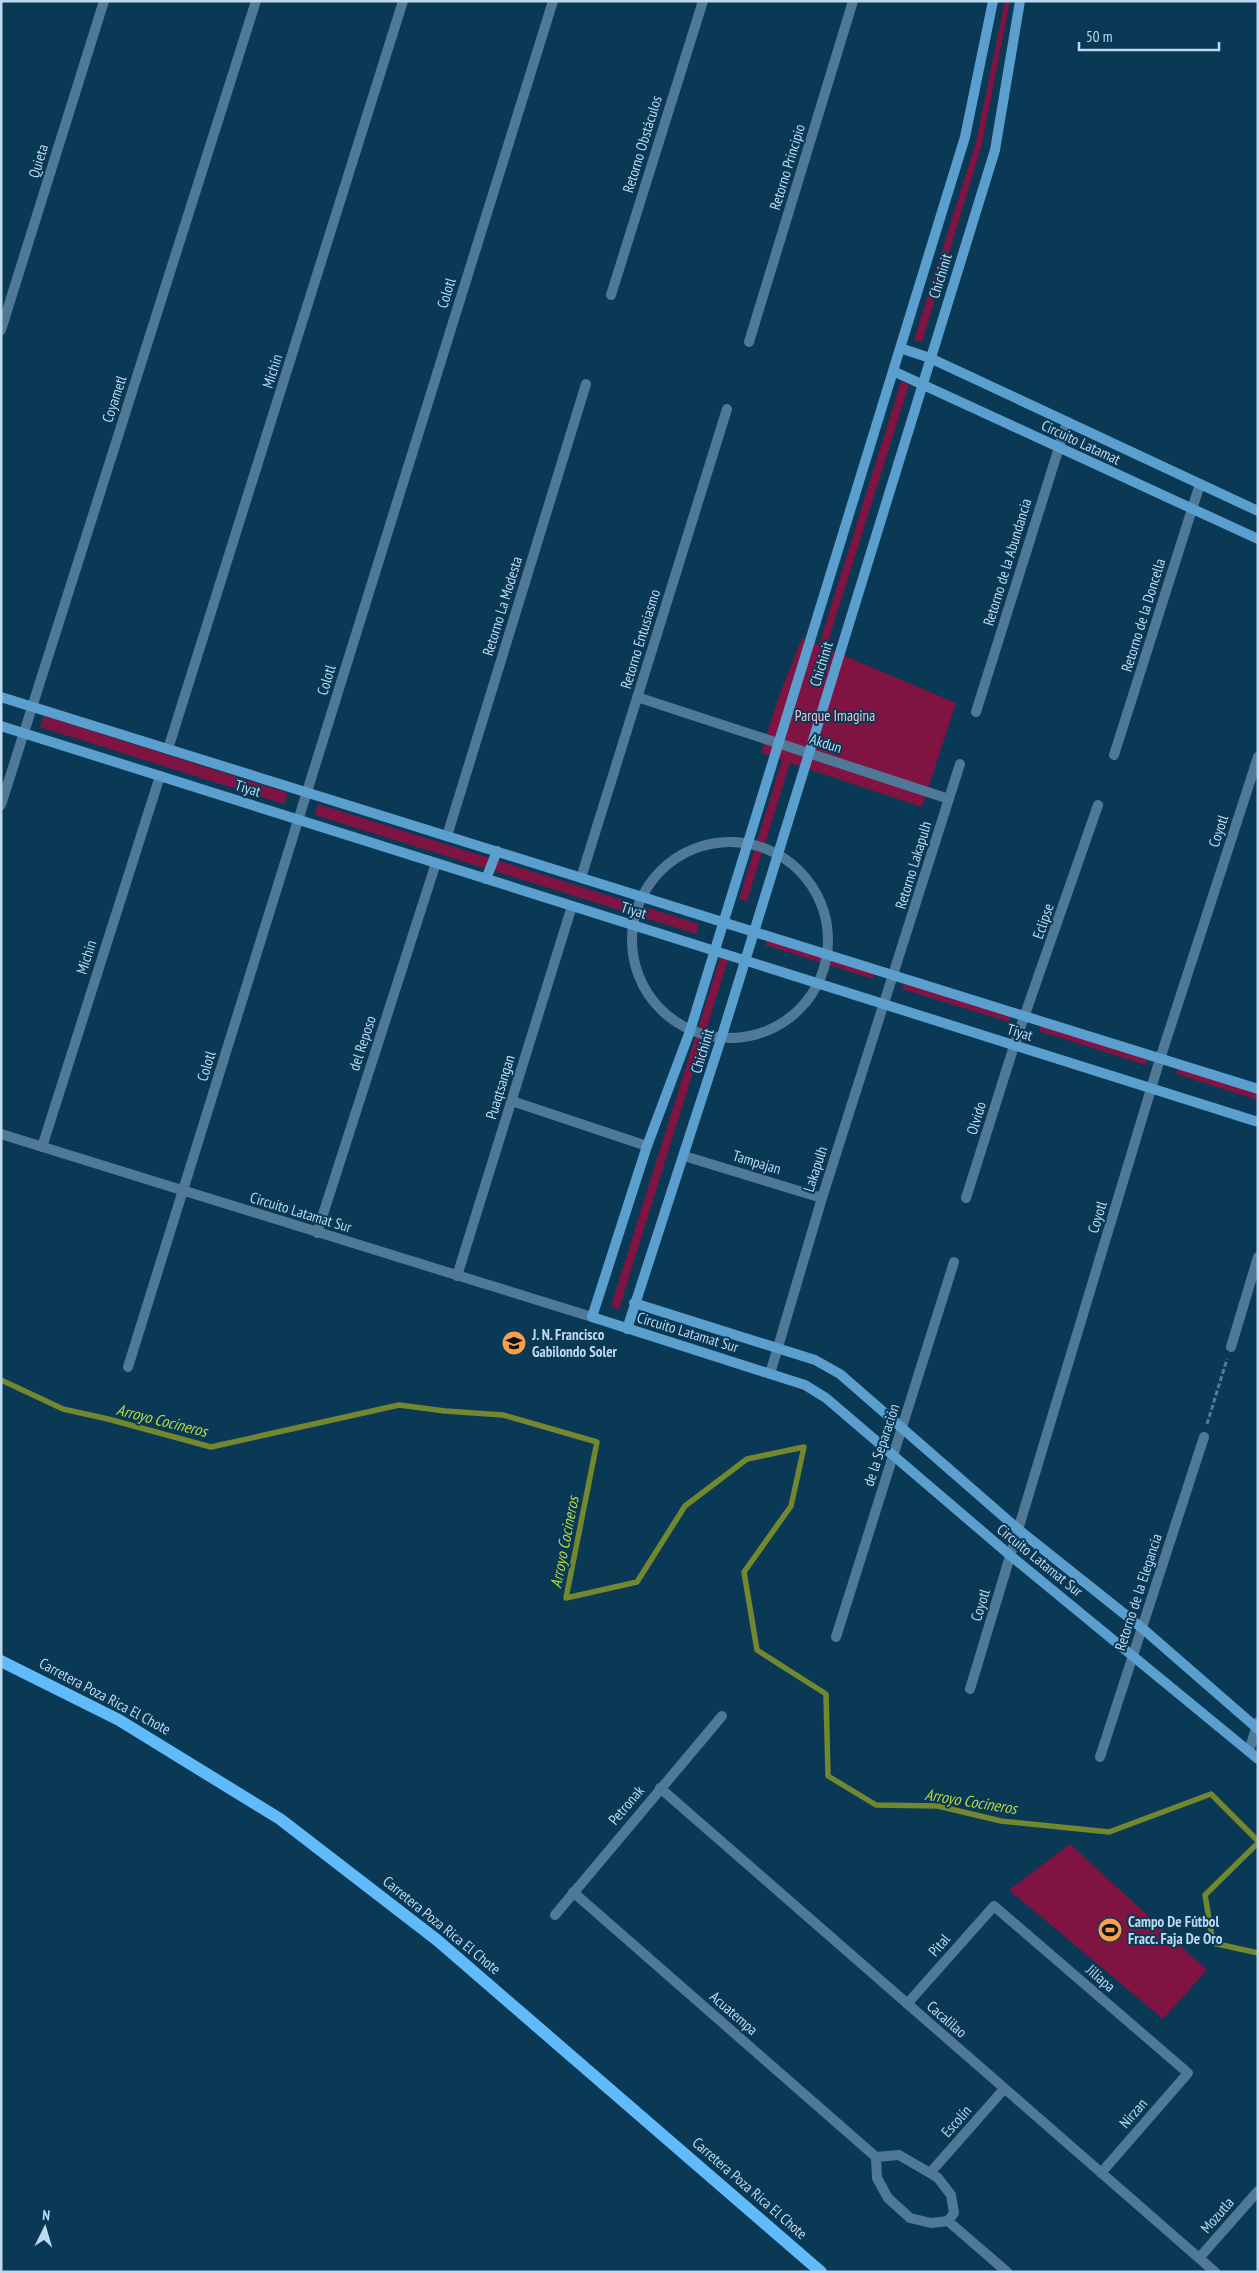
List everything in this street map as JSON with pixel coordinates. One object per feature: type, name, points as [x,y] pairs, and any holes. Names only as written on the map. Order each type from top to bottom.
[{"type":"main road","name":"Carretera Poza Rica El Chote","points":[[1,1661],[119,1720],[178,1754],[280,1819],[437,1940],[821,2272]]},
{"type":"street","name":"Quieta","points":[[1,330],[104,1]]},
{"type":"street","name":"Coyametl","points":[[1,805],[256,1]]},
{"type":"street","name":"Michin","points":[[168,748],[403,1]]},
{"type":"street","name":"Colotl","points":[[128,1367],[553,1]]},
{"type":"street","name":"Retorno Obstáculos","points":[[611,295],[703,1]]},
{"type":"street","name":"Retorno Principio","points":[[749,342],[853,1]]},
{"type":"street","name":"Chichinit","points":[[592,1317],[648,1146],[690,1031],[965,137],[993,1]]},
{"type":"street","name":"Chichinit","points":[[626,1329],[721,1039],[994,150],[1020,1]]},
{"type":"street","name":"Circuito Latamat","points":[[900,348],[930,358],[1258,511]]},
{"type":"street","name":"Circuito Latamat","points":[[893,371],[1258,539]]},
{"type":"street","name":"Retorno La Modesta","points":[[447,836],[586,384]]},
{"type":"street","name":"Retorno Entusiasmo","points":[[581,878],[727,409]]},
{"type":"street","name":"Retorno de la Abundancia","points":[[976,712],[1067,422]]},
{"type":"street","name":"Retorno de la Doncella","points":[[1114,755],[1200,484]]},
{"type":"street","name":"Tiyat","points":[[1,696],[1258,1089]]},
{"type":"street","name":"Akdun","points":[[637,698],[949,799]]},
{"type":"street","name":"Tiyat","points":[[1,726],[1258,1122]]},
{"type":"street","name":"Coyotl","points":[[970,1688],[1020,1530],[1160,1059],[1258,757]]},
{"type":"street","name":"Retorno Lakapulh","points":[[894,976],[960,764]]},
{"type":"street","name":"Michin","points":[[42,1147],[160,776]]},
{"type":"street","name":"Eclipse","points":[[1014,1046],[1026,1017],[1098,805]]},
{"type":"street","points":[[716,842],[748,843],[778,854],[802,872],[820,896],[828,925],[829,955],[819,984],[794,1016],[760,1035],[721,1039],[690,1031],[664,1014],[644,989],[633,959],[632,925],[641,896],[660,870],[686,852],[716,842]]},
{"type":"street","points":[[486,879],[497,851]]},
{"type":"street","name":"del Reposo","points":[[317,1232],[436,863]]},
{"type":"street","name":"Puaqtsangan","points":[[457,1276],[572,906]]},
{"type":"street","name":"Lakapulh","points":[[770,1374],[822,1198],[894,976]]},
{"type":"street","name":"Olvido","points":[[966,1198],[1014,1046]]},
{"type":"street","points":[[512,1101],[648,1146]]},
{"type":"street","name":"Circuito Latamat Sur","points":[[1,1134],[806,1385],[826,1398],[1011,1556],[1258,1759]]},
{"type":"street","name":"Tampajan","points":[[684,1156],[822,1198]]},
{"type":"street","points":[[1231,1346],[1258,1257]]},
{"type":"street","name":"de la Separación","points":[[836,1637],[954,1262]]},
{"type":"street","name":"Circuito Latamat Sur","points":[[634,1303],[815,1360],[840,1374],[1020,1530],[1142,1628],[1257,1726]]},
{"type":"street","name":"Retorno de la Elegancia","points":[[1100,1757],[1204,1437]]},
{"type":"street","name":"Petronak","points":[[555,1914],[722,1716]]},
{"type":"street","points":[[1249,1751],[1257,1726]]},
{"type":"street","name":"Cacalilao","points":[[660,1788],[1215,2272]]},
{"type":"street","name":"Acuatempa","points":[[573,1892],[876,2157]]},
{"type":"street","name":"Pital","points":[[907,2004],[994,1906]]},
{"type":"street","name":"Jiliapa","points":[[994,1906],[1188,2073]]},
{"type":"street","name":"Nirzan","points":[[1101,2173],[1188,2073]]},
{"type":"street","name":"Escolín","points":[[930,2172],[1004,2089]]},
{"type":"street","points":[[898,2155],[930,2172],[951,2195],[954,2213],[948,2221],[931,2223],[910,2218],[888,2198],[877,2178],[876,2157],[898,2155]]},
{"type":"street","name":"Mozutla","points":[[1199,2258],[1258,2191]]},
{"type":"street","points":[[948,2221],[1007,2272]]},
{"type":"path","points":[[1204,1437],[1231,1346]]},
{"type":"green space","points":[[1005,1],[1010,1],[982,144],[922,342],[914,340],[976,142]]},
{"type":"green space","name":"Parque Imagina","points":[[901,381],[909,385],[826,648],[956,703],[922,807],[790,763],[747,901],[739,899],[782,760],[761,753],[779,696],[802,638],[819,645]]},
{"type":"green space","points":[[44,716],[288,793],[284,804],[40,727]]},
{"type":"green space","points":[[318,804],[699,924],[696,934],[315,815]]},
{"type":"green space","points":[[769,935],[876,969],[873,979],[765,945]]},
{"type":"green space","points":[[720,958],[728,960],[619,1309],[611,1306]]},
{"type":"green space","points":[[905,978],[1013,1011],[1009,1022],[902,989]]},
{"type":"green space","points":[[1042,1021],[1149,1055],[1146,1065],[1039,1031]]},
{"type":"green space","points":[[1179,1064],[1258,1089],[1258,1100],[1176,1074]]},
{"type":"green space","name":"Campo De Fútbol Fracc. Faja De Oro","points":[[1070,1844],[1207,1970],[1163,2019],[1009,1890]]},
{"type":"waterway","name":"Arroyo Cocineros","points":[[1,1380],[63,1409],[108,1419],[211,1447],[399,1405],[445,1411],[503,1415],[597,1442],[566,1598],[637,1582],[685,1506],[747,1459],[804,1447],[791,1506],[744,1572],[757,1650],[826,1694],[828,1776],[876,1805],[938,1806],[1001,1821],[1109,1832],[1211,1794],[1258,1841]]},
{"type":"waterway","name":"Arroyo Cocineros","points":[[1258,1843],[1205,1895],[1213,1943],[1258,1953]]},
{"type":"place","name":"J. N. Francisco Gabilondo Soler","points":[[514,1343]]},
{"type":"place","name":"Campo De Fútbol Fracc. Faja De Oro","points":[[1110,1930]]}]
